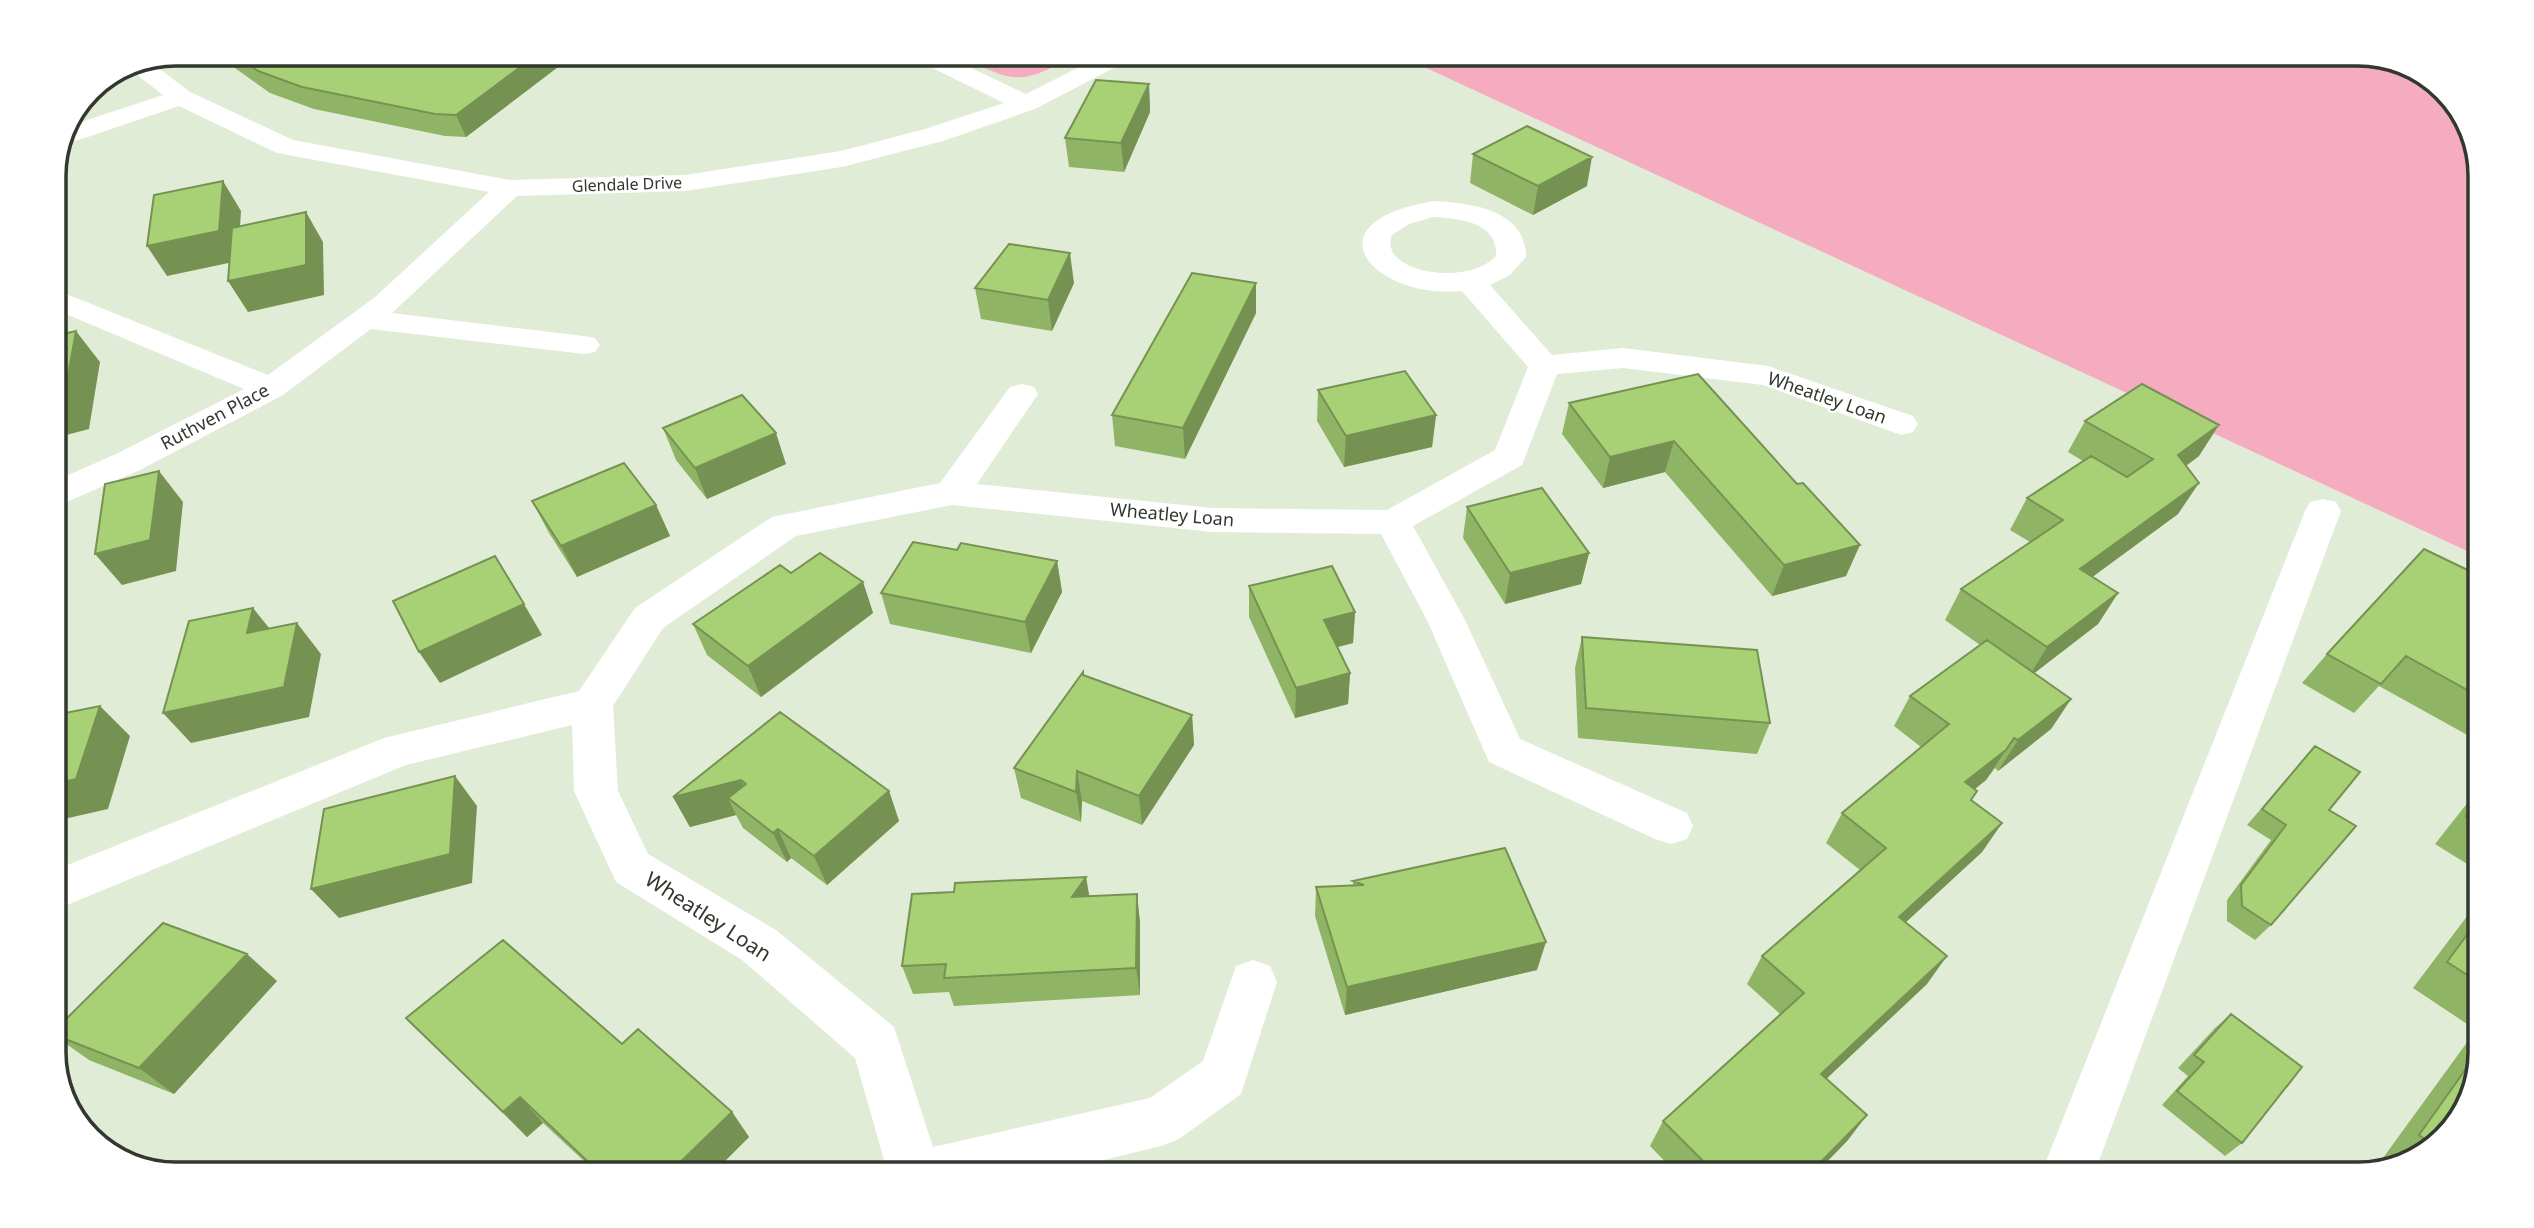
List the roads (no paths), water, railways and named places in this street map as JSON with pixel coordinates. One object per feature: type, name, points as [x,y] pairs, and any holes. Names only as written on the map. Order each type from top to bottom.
[{"type":"street","points":[[947,66],[1026,104]]},
{"type":"street","name":"Glendale Drive","points":[[147,71],[181,97],[286,147],[510,188],[685,183],[842,159],[934,135],[1026,104],[1102,66]]},
{"type":"street","points":[[76,132],[181,97]]},
{"type":"street","name":"Ruthven Place","points":[[67,489],[128,462],[271,388],[365,319],[510,188]]},
{"type":"street","points":[[1470,281],[1544,366]]},
{"type":"street","points":[[67,303],[271,388]]},
{"type":"street","points":[[365,319],[584,345]]},
{"type":"street","name":"Wheatley Loan","points":[[911,1162],[876,1044],[759,945],[632,869],[596,791],[592,704],[649,618],[785,526],[952,493],[1213,520],[1393,522],[1510,457],[1544,366],[1623,358],[1768,376],[1901,424]]},
{"type":"street","points":[[952,493],[1022,394]]},
{"type":"street","points":[[2072,1162],[2323,512]]},
{"type":"street","points":[[1393,522],[1446,620],[1504,750],[1671,827]]},
{"type":"street","points":[[67,885],[399,750],[592,704]]},
{"type":"street","points":[[985,1162],[1161,1121],[1223,1077],[1253,982]]}]
